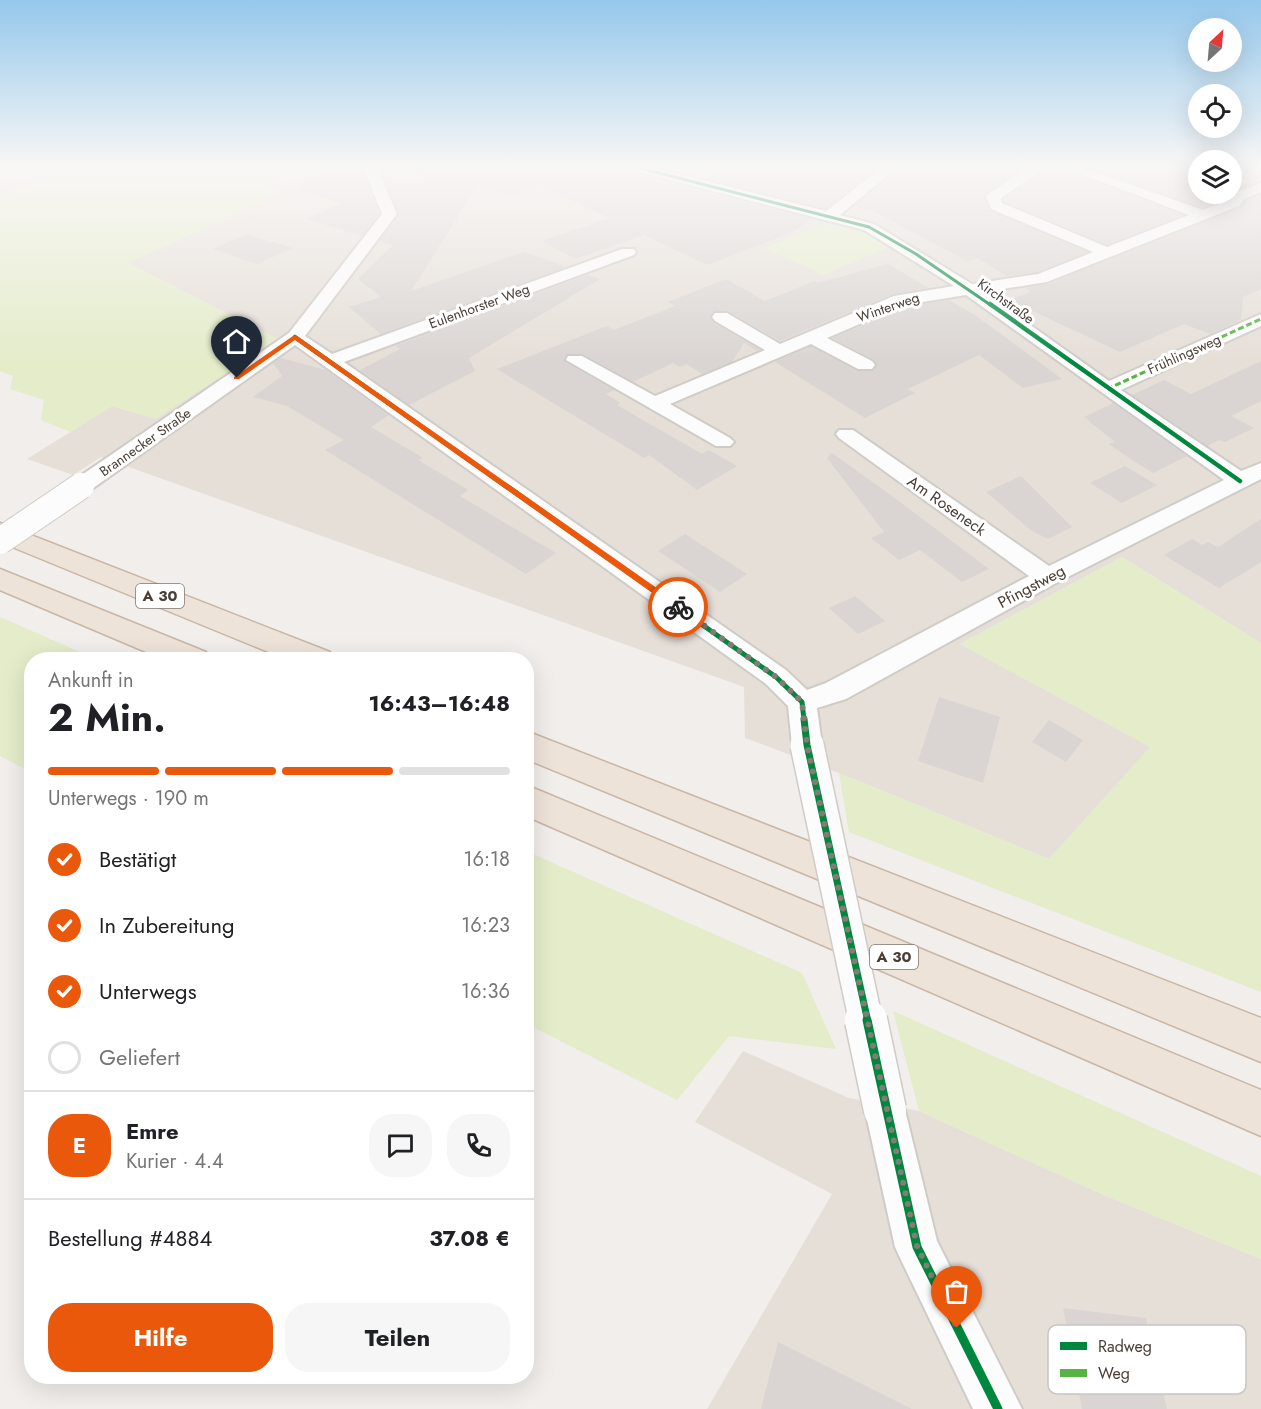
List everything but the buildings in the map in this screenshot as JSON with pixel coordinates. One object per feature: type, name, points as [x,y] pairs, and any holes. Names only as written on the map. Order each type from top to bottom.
[{"type":"highway","name":"A 30","points":[[0,532],[299,652]]},
{"type":"highway","points":[[0,579],[176,652]]},
{"type":"highway","points":[[534,747],[1261,1040]]},
{"type":"highway","name":"A 30","points":[[534,803],[1261,1113]]},
{"type":"street","name":"Brannecker Straße","points":[[0,541],[295,338],[377,231]]},
{"type":"street","name":"Kirchstraße","points":[[874,231],[904,246],[968,288],[1107,389],[1250,475]]},
{"type":"street","points":[[1055,231],[1108,253]]},
{"type":"street","name":"Winterweg","points":[[654,404],[777,350],[900,300],[1041,278],[1164,231]]},
{"type":"street","name":"Eulenhorster Weg","points":[[330,361],[628,252]]},
{"type":"street","points":[[720,317],[777,350]]},
{"type":"street","name":"Frühlingsweg","points":[[1107,389],[1261,319]]},
{"type":"street","points":[[812,336],[865,365]]},
{"type":"street","points":[[295,338],[776,677],[802,702],[807,745],[885,1110],[917,1246],[998,1409]]},
{"type":"street","points":[[574,360],[723,442]]},
{"type":"street","name":"Am Roseneck","points":[[846,434],[1047,577]]},
{"type":"street","name":"Pfingstweg","points":[[802,702],[836,691],[1047,577],[1250,475]]},
{"type":"shaded area","points":[[200,231],[1261,231],[1261,643],[1122,557],[960,644],[1151,747],[1049,859],[839,773],[745,738],[744,687],[101,457],[73,475],[27,459],[112,406],[156,419],[277,339],[127,263]]},
{"type":"shaded area","points":[[743,1051],[849,1098],[919,1111],[1104,1195],[1261,1259],[1261,1409],[707,1409],[832,1194],[695,1122]]},
{"type":"green space","points":[[0,231],[200,231],[128,263],[278,339],[156,419],[112,406],[71,432],[41,420],[44,400],[10,389],[13,376],[0,371]]},
{"type":"green space","points":[[809,231],[859,231],[892,246],[823,275],[764,248]]},
{"type":"green space","points":[[1122,557],[1261,643],[1261,992],[849,832],[839,773],[1049,859],[1150,747],[960,644]]},
{"type":"green space","points":[[0,617],[80,652],[24,652],[24,768],[0,756]]},
{"type":"green space","points":[[534,855],[802,973],[836,1049],[729,1036],[677,1100],[534,1028]]},
{"type":"green space","points":[[893,1011],[1261,1176],[1261,1259],[1104,1195],[919,1111]]},
{"type":"marked path","points":[[1107,389],[1261,319]]},
{"type":"cycle path","points":[[876,231],[960,283],[1095,381],[1240,481]]},
{"type":"cycle path","points":[[295,337],[776,677],[802,702],[807,745],[917,1247],[998,1409]]},
{"type":"way so far","points":[[678,607],[776,677],[802,702],[807,745],[885,1110],[917,1246],[957,1328]]},
{"type":"route","points":[[237,378],[295,338],[678,607]]}]
